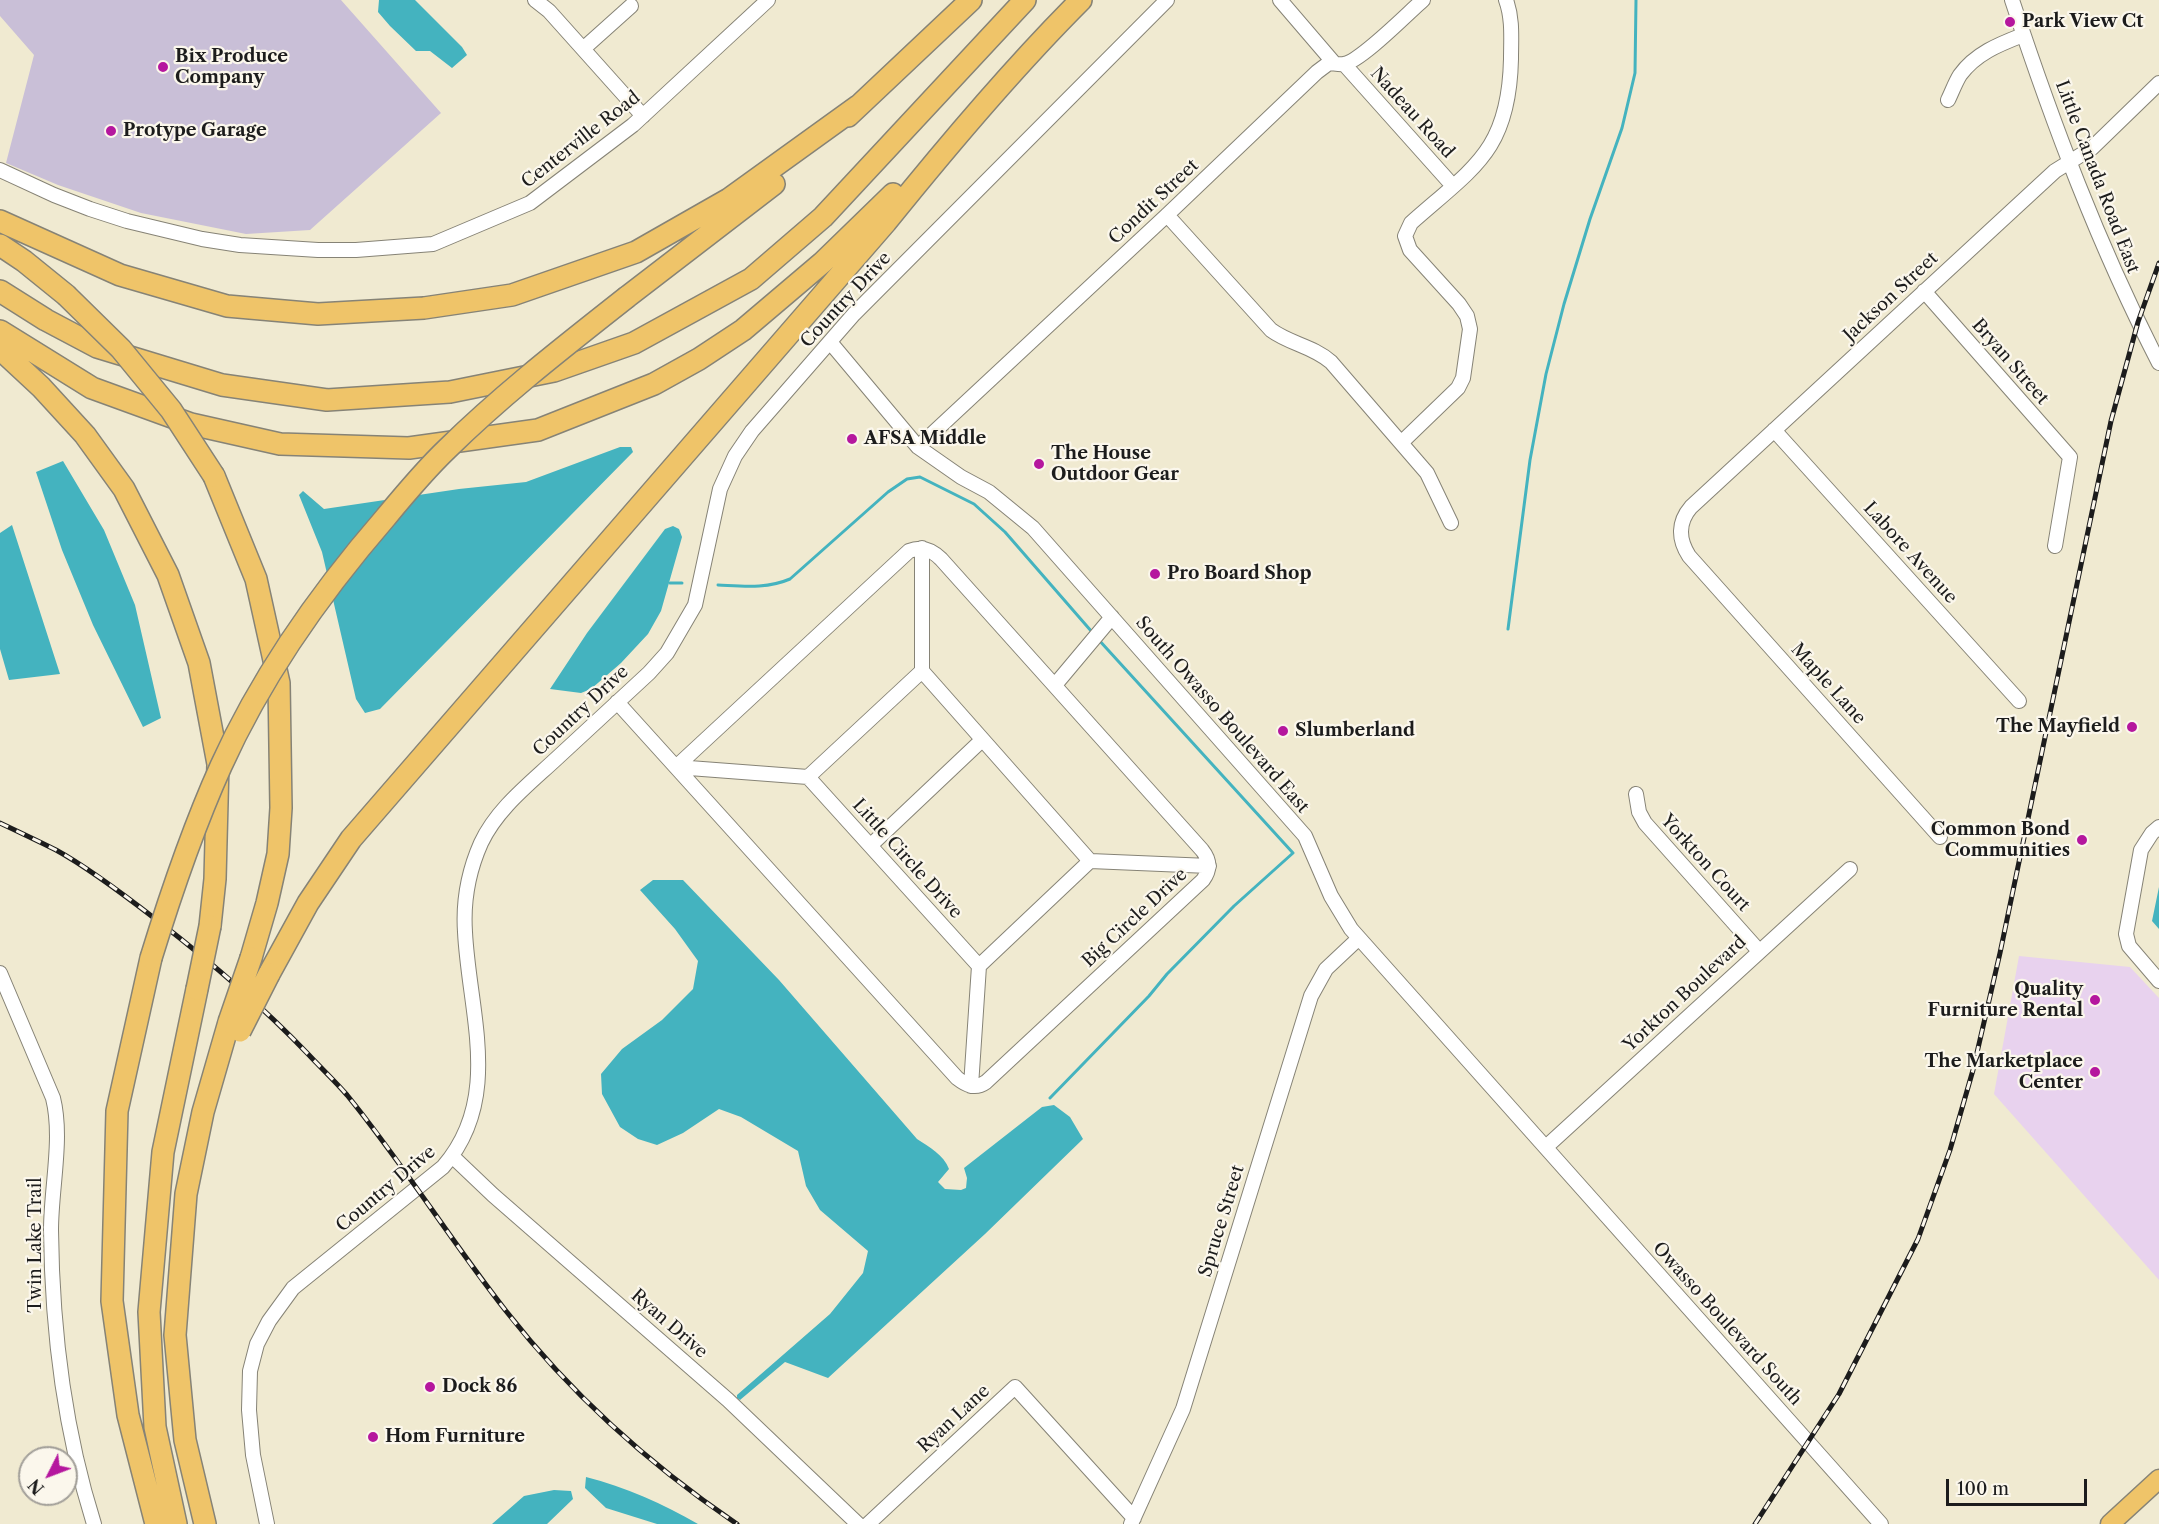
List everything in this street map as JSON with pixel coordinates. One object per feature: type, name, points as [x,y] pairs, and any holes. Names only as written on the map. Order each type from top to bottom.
[{"type":"highway","points":[[156,1524],[128,1415],[112,1301],[117,1111],[151,958],[171,894],[194,830],[222,764],[254,702],[289,644],[330,587],[366,540],[445,451],[538,368],[781,178],[821,144],[971,0]]},
{"type":"highway","points":[[0,291],[46,320],[97,347],[222,385],[327,400],[450,392],[554,370],[634,343],[751,279],[823,217],[1025,0]]},
{"type":"highway","points":[[235,1026],[269,974],[308,903],[351,839],[886,222],[961,129],[1029,52],[1081,0]]},
{"type":"highway","points":[[0,221],[120,275],[227,306],[318,314],[424,308],[512,295],[636,252],[729,199],[858,106]]},
{"type":"highway","points":[[0,330],[92,387],[191,424],[279,444],[409,448],[538,430],[654,384],[743,330],[822,263],[961,129]]},
{"type":"highway","points":[[0,245],[66,295],[121,349],[171,410],[214,476],[256,579],[279,683],[281,808],[278,854],[235,1026],[203,1112],[186,1194],[175,1335],[184,1440],[206,1524]]},
{"type":"highway","points":[[0,349],[41,387],[92,444],[124,489],[172,585],[199,663],[218,764],[215,879],[210,926],[163,1152],[149,1312],[155,1427],[176,1524]]},
{"type":"main road","points":[[2110,1524],[2159,1479]]},
{"type":"street","points":[[536,0],[549,11],[643,116]]},
{"type":"street","name":"Centerville Road","points":[[0,170],[90,209],[127,221],[202,239],[240,245],[318,250],[395,248],[433,244],[530,203],[643,116],[768,0]]},
{"type":"street","name":"Country Drive","points":[[267,1524],[253,1455],[249,1410],[250,1371],[257,1344],[269,1321],[293,1288],[418,1189],[452,1156],[473,1112],[479,1075],[465,932],[468,889],[473,864],[490,824],[512,800],[667,653],[694,605],[720,489],[735,456],[752,430],[862,306],[1167,0]]},
{"type":"street","name":"Nadeau Road","points":[[1280,0],[1453,186]]},
{"type":"street","name":"Condit Street","points":[[918,447],[1317,72],[1329,63],[1339,64],[1372,46],[1423,0]]},
{"type":"street","points":[[1402,442],[1450,398],[1463,378],[1470,329],[1467,316],[1410,250],[1405,236],[1411,223],[1482,160],[1504,117],[1508,100],[1511,59],[1511,22],[1506,0]]},
{"type":"street","name":"Little Canada Road East","points":[[2012,0],[2069,162],[2117,278],[2159,363]]},
{"type":"street","points":[[583,49],[631,6]]},
{"type":"street","points":[[1948,100],[1961,74],[1985,52],[1996,45],[2024,35]]},
{"type":"street","name":"Jackson Street","points":[[1689,556],[1683,547],[1680,531],[1687,511],[2055,171],[2092,148],[2159,83]]},
{"type":"street","points":[[1167,215],[1270,330],[1323,355],[1427,473],[1451,523]]},
{"type":"street","name":"Bryan Street","points":[[1924,291],[2070,457],[2055,546]]},
{"type":"street","name":"South Owasso Boulevard East","points":[[830,342],[918,447],[961,477],[989,492],[1033,528],[1305,836],[1339,912],[1359,938],[1546,1147]]},
{"type":"street","name":"Labore Avenue","points":[[1774,430],[2019,701]]},
{"type":"street","points":[[676,767],[909,551],[922,548],[922,671],[1090,861]]},
{"type":"street","name":"Big Circle Drive","points":[[922,548],[935,553],[1055,685],[1202,850],[1209,866],[1203,880],[1012,1058],[981,1086],[971,1086]]},
{"type":"street","name":"Maple Lane","points":[[1689,556],[1940,837]]},
{"type":"street","points":[[1055,685],[1112,617]]},
{"type":"street","points":[[676,767],[808,777],[922,671]]},
{"type":"street","points":[[617,702],[957,1078],[971,1086],[979,966],[1090,861],[1209,866]]},
{"type":"street","points":[[872,845],[982,740]]},
{"type":"street","name":"Little Circle Drive","points":[[808,777],[872,845],[979,966]]},
{"type":"street","name":"Yorkton Court","points":[[1636,794],[1639,812],[1645,823],[1759,951]]},
{"type":"street","points":[[2159,827],[2140,850],[2126,934],[2129,946],[2159,981]]},
{"type":"street","name":"Yorkton Boulevard","points":[[1546,1147],[1850,869]]},
{"type":"street","name":"Spruce Street","points":[[1132,1521],[1183,1409],[1311,996],[1326,969],[1359,938]]},
{"type":"street","name":"Twin Lake Trail","points":[[0,973],[55,1109],[57,1130],[51,1227],[55,1329],[68,1421],[94,1524]]},
{"type":"street","name":"Owasso Boulevard South","points":[[1546,1147],[1881,1524]]},
{"type":"street","name":"Ryan Drive","points":[[452,1156],[493,1195],[728,1400],[858,1524]]},
{"type":"street","name":"Ryan Lane","points":[[868,1524],[1015,1387],[1132,1521]]},
{"type":"shaded area","points":[[0,0],[341,0],[441,113],[310,230],[246,234],[141,213],[58,185],[6,163],[34,55],[0,16]]},
{"type":"shaded area","points":[[2019,956],[2130,967],[2159,998],[2159,1280],[1994,1094]]},
{"type":"water","points":[[379,0],[415,0],[462,47],[467,55],[452,68],[430,51],[416,51],[378,12]]},
{"type":"water","points":[[620,447],[631,447],[633,452],[380,709],[365,713],[356,699],[322,552],[299,495],[303,491],[324,509],[459,489],[526,482]]},
{"type":"water","points":[[63,461],[104,530],[135,605],[161,718],[143,727],[93,625],[62,550],[36,472]]},
{"type":"water","points":[[12,525],[60,674],[9,680],[0,649],[0,533]]},
{"type":"water","points":[[673,526],[679,529],[682,537],[661,611],[648,634],[621,663],[591,689],[581,693],[550,689],[587,633],[665,529]]},
{"type":"water","points":[[653,880],[683,880],[779,980],[917,1139],[944,1160],[949,1169],[938,1182],[945,1189],[966,1188],[967,1178],[964,1168],[1042,1107],[1054,1105],[1070,1117],[1083,1139],[985,1234],[828,1378],[785,1362],[740,1400],[737,1398],[737,1395],[830,1314],[863,1273],[868,1251],[820,1210],[806,1186],[798,1151],[741,1117],[719,1109],[683,1133],[657,1145],[638,1139],[620,1127],[602,1094],[601,1074],[622,1049],[662,1020],[693,989],[698,961],[675,929],[640,890]]},
{"type":"water","points":[[2159,887],[2159,929],[2152,921]]},
{"type":"water","points":[[586,1477],[644,1497],[698,1524],[657,1524],[606,1508],[585,1488]]},
{"type":"water","points":[[554,1490],[571,1491],[573,1499],[547,1524],[492,1524],[524,1496]]},
{"type":"waterway","points":[[1508,629],[1530,460],[1546,374],[1590,219],[1622,128],[1635,73],[1636,0]]},
{"type":"waterway","points":[[718,585],[763,586],[790,579],[888,492],[907,479],[920,477],[974,504],[1005,532],[1092,632]]},
{"type":"waterway","points":[[670,583],[682,583]]},
{"type":"waterway","points":[[1050,1098],[1234,906],[1293,853],[1098,639]]},
{"type":"railway","points":[[1755,1524],[1839,1394],[1918,1239],[1950,1150],[1973,1070],[2000,953],[2111,421],[2138,322],[2159,263]]},
{"type":"railway","points":[[0,823],[56,850],[108,883],[197,952],[272,1018],[347,1095],[506,1311],[557,1371],[643,1453],[673,1478],[737,1524]]},
{"type":"place","name":"Park View Ct","points":[[2010,22]]},
{"type":"place","name":"Bix Produce Company","points":[[163,67]]},
{"type":"place","name":"Protype Garage","points":[[111,131]]},
{"type":"place","name":"AFSA Middle","points":[[852,439]]},
{"type":"place","name":"The House Outdoor Gear","points":[[1039,464]]},
{"type":"place","name":"Pro Board Shop","points":[[1155,574]]},
{"type":"place","name":"The Mayfield","points":[[2132,727]]},
{"type":"place","name":"Slumberland","points":[[1283,731]]},
{"type":"place","name":"Common Bond Communities","points":[[2082,840]]},
{"type":"place","name":"Quality Furniture Rental","points":[[2095,1000]]},
{"type":"place","name":"The Marketplace Center","points":[[2095,1072]]},
{"type":"place","name":"Dock 86","points":[[430,1387]]},
{"type":"place","name":"Hom Furniture","points":[[373,1437]]}]
